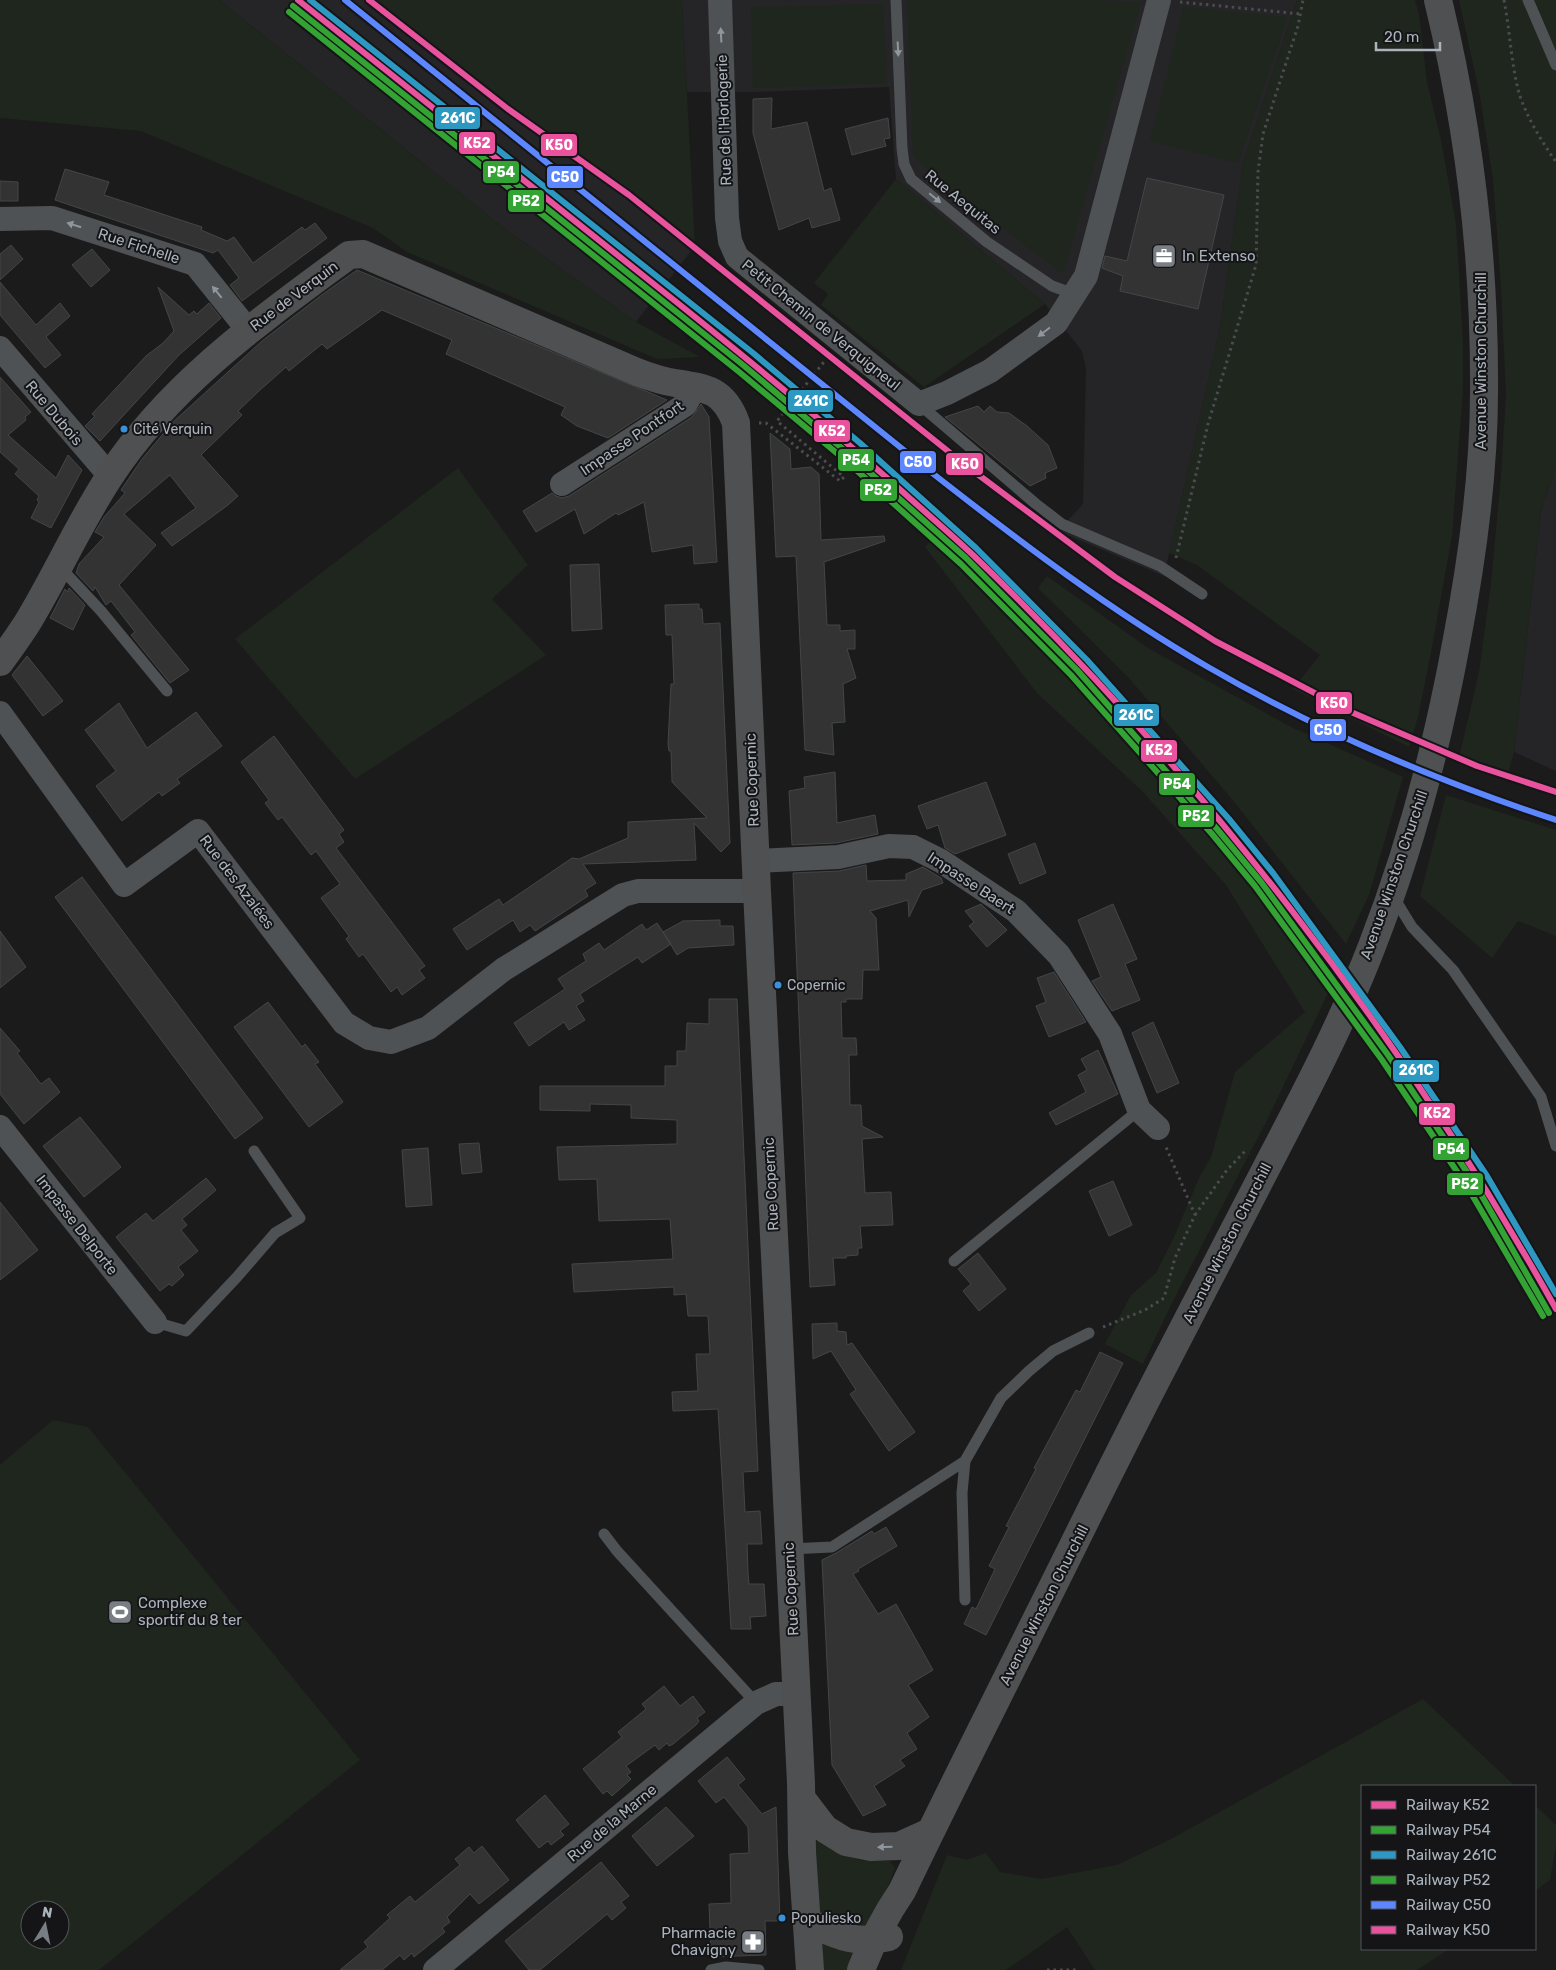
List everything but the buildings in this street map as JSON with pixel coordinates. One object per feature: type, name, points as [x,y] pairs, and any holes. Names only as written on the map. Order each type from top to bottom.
[{"type":"street","name":"Rue de l'Horlogerie","points":[[720,0],[727,218],[730,241]]},
{"type":"street","name":"Avenue Winston Churchill","points":[[879,1970],[885,1917],[902,1891],[1150,1392],[1285,1132],[1344,1010],[1372,947],[1423,791],[1439,732],[1474,537],[1481,459],[1484,393],[1480,263],[1472,182],[1460,103],[1438,0]]},
{"type":"street","points":[[919,404],[947,393],[990,371],[1056,323],[1086,276],[1159,1]]},
{"type":"street","name":"Rue Fichelle","points":[[0,219],[52,218],[195,264],[248,330]]},
{"type":"street","name":"Petit Chemin de Verquigneul","points":[[730,241],[737,257],[752,271],[919,404]]},
{"type":"street","name":"Rue de Verquin","points":[[0,662],[26,626],[110,476],[139,436],[181,389],[248,330],[349,255],[362,254],[637,372],[657,379],[708,389],[730,412]]},
{"type":"street","name":"Rue Dubois","points":[[0,348],[110,476]]},
{"type":"street","name":"Impasse Pontfort","points":[[562,484],[685,405],[696,386]]},
{"type":"street","name":"Rue Copernic","points":[[730,412],[757,891],[802,1799],[802,1852],[810,1970]]},
{"type":"street","name":"Rue des Azalées","points":[[0,713],[124,885],[198,831],[344,1023],[369,1038],[391,1042],[428,1028],[504,969],[623,895],[638,890],[757,891]]},
{"type":"street","name":"Impasse Baert","points":[[755,861],[838,857],[889,846],[913,847],[941,862],[1016,911],[1060,955],[1110,1034],[1139,1110],[1158,1128]]},
{"type":"street","name":"Impasse Delporte","points":[[0,1127],[154,1322]]},
{"type":"street","name":"Rue de la Marne","points":[[435,1970],[756,1703],[776,1694],[796,1694]]},
{"type":"street","points":[[802,1799],[825,1829],[846,1842],[872,1847],[899,1846],[930,1832]]},
{"type":"street","points":[[806,1922],[842,1937],[881,1939]]},
{"type":"street","name":"Avenue Winston Churchill","points":[[861,1970],[881,1939]]},
{"type":"lane","name":"Rue Aequitas","points":[[896,0],[902,148],[904,164],[911,179],[988,242],[1052,286],[1074,294]]},
{"type":"lane","points":[[1528,0],[1556,65]]},
{"type":"lane","name":"Petit Chemin de Verquigneul","points":[[919,404],[1062,524],[1172,573],[1202,594]]},
{"type":"lane","points":[[59,566],[101,611],[167,691]]},
{"type":"lane","points":[[1391,893],[1412,927],[1453,970],[1541,1096],[1556,1146]]},
{"type":"lane","points":[[954,1261],[1139,1110]]},
{"type":"lane","points":[[154,1322],[186,1331],[275,1234],[300,1218],[254,1150]]},
{"type":"lane","points":[[965,1600],[962,1493],[965,1461],[1001,1398],[1053,1351],[1089,1333]]},
{"type":"lane","points":[[790,1549],[832,1547],[965,1461]]},
{"type":"lane","points":[[604,1534],[617,1551],[756,1703]]},
{"type":"lane","points":[[711,1970],[726,1967],[759,1970]]},
{"type":"path","points":[[1172,573],[1208,424],[1256,264],[1258,172],[1263,134],[1301,14],[1303,0]]},
{"type":"path","points":[[1504,0],[1520,93],[1531,120],[1556,162]]},
{"type":"path","points":[[1159,1],[1210,4],[1301,14]]},
{"type":"path","points":[[730,412],[766,423],[840,481],[844,477],[777,420],[827,358],[833,363]]},
{"type":"path","points":[[1158,1128],[1195,1215]]},
{"type":"path","points":[[1089,1333],[1145,1310],[1164,1298],[1175,1258],[1195,1215],[1228,1170],[1252,1144]]},
{"type":"path","points":[[1047,1970],[1077,1970]]},
{"type":"shaded area","points":[[0,0],[219,0],[505,229],[636,322],[700,357],[657,359],[407,252],[373,228],[141,131],[0,118]]},
{"type":"shaded area","points":[[219,0],[372,0],[620,194],[695,246],[636,322],[505,229]]},
{"type":"shaded area","points":[[372,0],[682,0],[695,246],[489,101],[395,17]]},
{"type":"shaded area","points":[[682,0],[1297,0],[1243,164],[1220,328],[1164,576],[1058,531],[1083,504],[1086,369],[1082,351],[1045,304],[896,179],[889,87],[753,92],[687,92]]},
{"type":"shaded area","points":[[907,0],[1094,0],[1141,2],[1063,274],[929,173],[913,155]]},
{"type":"shaded area","points":[[1297,0],[1415,0],[1419,14],[1427,82],[1441,140],[1456,224],[1463,342],[1463,389],[1452,536],[1418,717],[1409,747],[1293,689],[1320,655],[1197,565],[1169,553],[1220,328],[1243,164]]},
{"type":"shaded area","points":[[1459,0],[1556,0],[1556,467],[1541,511],[1514,752],[1506,781],[1458,762],[1479,672],[1491,584],[1506,395],[1501,286],[1493,179],[1479,91]]},
{"type":"shaded area","points":[[883,4],[887,83],[753,88],[751,7]]},
{"type":"shaded area","points":[[1183,7],[1288,17],[1238,163],[1149,141]]},
{"type":"shaded area","points":[[896,179],[1045,304],[924,387],[821,305],[828,294],[814,283]]},
{"type":"shaded area","points":[[1556,467],[1556,771],[1514,752],[1541,511]]},
{"type":"shaded area","points":[[458,468],[528,565],[492,599],[546,655],[355,779],[235,639]]},
{"type":"shaded area","points":[[936,535],[1028,627],[1165,777],[1267,896],[1330,989],[1267,1120],[1172,1303],[1143,1364],[1105,1344],[1131,1295],[1156,1273],[1173,1239],[1199,1178],[1211,1157],[1235,1072],[1305,1012],[1226,885],[1143,792],[1037,693],[925,547]]},
{"type":"shaded area","points":[[1047,576],[1148,648],[1289,726],[1403,777],[1369,895],[1346,944],[1235,803],[1128,677],[1038,588]]},
{"type":"shaded area","points":[[1446,795],[1556,830],[1556,936],[1518,921],[1492,958],[1420,896]]},
{"type":"shaded area","name":"Complexe sportif du 8 ter","points":[[53,1420],[88,1427],[360,1760],[99,1970],[0,1970],[0,1465]]},
{"type":"shaded area","points":[[1423,1699],[1514,1785],[1361,1785],[1361,1950],[1447,1950],[1417,1970],[1095,1970],[1067,1927],[1006,1970],[901,1970],[947,1855],[967,1860],[986,1853],[1000,1872],[1042,1879],[1117,1865],[1171,1839]]},
{"type":"shaded area","points":[[1536,1806],[1556,1825],[1556,1845],[1550,1880],[1536,1890]]},
{"type":"shaded area","points":[[813,1839],[832,1850],[860,1860],[890,1861],[895,1868],[881,1905],[868,1928],[811,1916]]},
{"type":"shaded area","points":[[815,1934],[861,1946],[853,1970],[821,1970]]},
{"type":"rail line","name":"K52","points":[[298,0],[683,307],[811,412],[965,547],[1057,639],[1217,817],[1292,911],[1364,1007],[1432,1105],[1496,1206],[1556,1309]]},
{"type":"rail line","name":"261C","points":[[310,0],[753,353],[860,443],[976,548],[1087,660],[1229,819],[1273,873],[1400,1047],[1487,1176],[1556,1294]]},
{"type":"rail line","name":"C50","points":[[345,0],[936,476],[1035,552],[1102,600],[1208,667],[1335,733],[1422,771],[1556,820]]},
{"type":"rail line","name":"K50","points":[[369,0],[508,109],[629,195],[964,464],[1115,577],[1215,641],[1351,712],[1477,766],[1556,792]]},
{"type":"rail line","name":"P54","points":[[293,6],[743,365],[850,455],[966,558],[1077,670],[1217,829],[1261,882],[1388,1055],[1475,1184],[1549,1313]]},
{"type":"rail line","name":"P52","points":[[289,12],[738,371],[845,460],[961,564],[1071,675],[1212,834],[1255,886],[1382,1060],[1468,1188],[1543,1316]]},
{"type":"place","name":"In Extenso","points":[[1164,256]]},
{"type":"place","name":"Cité Verquin","points":[[124,429]]},
{"type":"place","name":"Copernic","points":[[778,985]]},
{"type":"place","name":"Complexe sportif du 8 ter","points":[[120,1612]]},
{"type":"place","name":"Populiesko","points":[[782,1918]]},
{"type":"place","name":"Pharmacie Chavigny","points":[[753,1942]]}]
